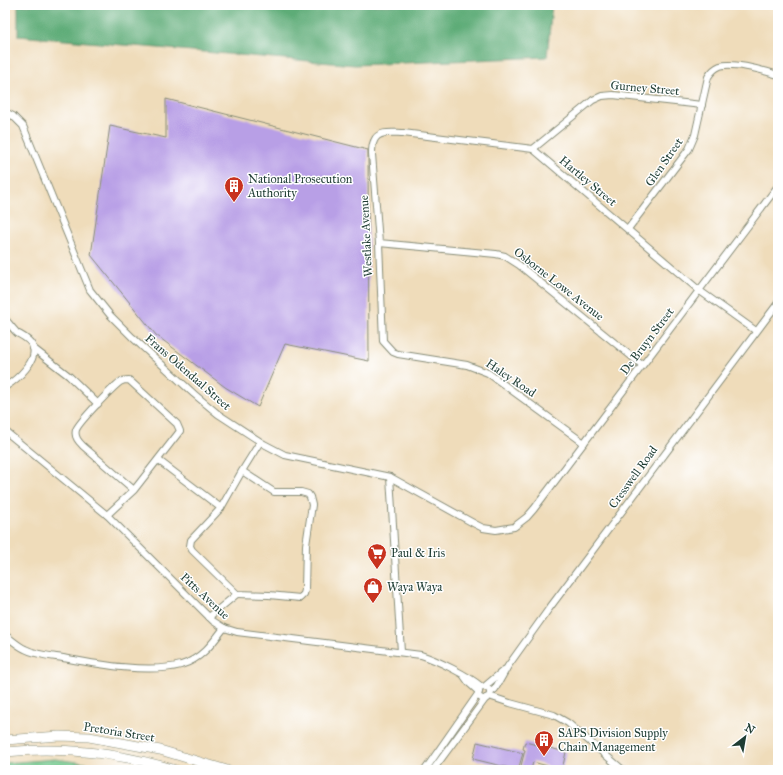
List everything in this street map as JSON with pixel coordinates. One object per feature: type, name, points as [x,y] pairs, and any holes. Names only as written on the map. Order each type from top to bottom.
[{"type":"main road","name":"Pretoria Street","points":[[5,740],[59,736],[89,737],[160,750],[227,770]]},
{"type":"main road","name":"Pretoria Street","points":[[5,752],[55,750],[90,752],[155,764],[176,770]]},
{"type":"street","name":"Glen Street","points":[[628,230],[689,149],[695,134],[708,77],[712,72],[720,66],[723,66],[755,68],[778,75]]},
{"type":"street","name":"Gurney Street","points":[[533,149],[593,100],[602,96],[613,95],[702,105]]},
{"type":"street","name":"Frans Odendaal Street","points":[[5,112],[14,116],[23,126],[90,290],[100,304],[132,337],[218,414],[260,442],[285,455],[390,477],[475,524],[491,530],[501,530],[514,527],[527,518],[534,509]]},
{"type":"street","name":"Westlake Avenue","points":[[383,330],[379,243],[372,154],[374,141],[378,135],[392,132],[533,149]]},
{"type":"street","name":"Hartley Street","points":[[533,149],[700,291],[756,331]]},
{"type":"street","name":"De Bruyn Street","points":[[534,509],[778,186]]},
{"type":"street","name":"Osborne Lowe Avenue","points":[[379,243],[505,256],[535,277],[642,365]]},
{"type":"street","name":"Cresswell Road","points":[[433,770],[495,689],[508,666],[553,604],[778,303]]},
{"type":"street","points":[[5,318],[16,332],[30,342],[33,348],[68,376],[98,404]]},
{"type":"street","name":"Haley Road","points":[[383,330],[383,341],[388,347],[398,354],[467,365],[488,373],[584,443]]},
{"type":"street","points":[[5,387],[15,381],[27,367],[32,360],[33,348]]},
{"type":"street","points":[[107,515],[134,490],[179,433],[180,429],[177,424],[129,380],[126,380],[118,384],[98,404],[77,427],[76,434],[77,439],[83,446],[134,490]]},
{"type":"street","name":"Pitts Avenue","points":[[5,431],[107,515],[209,617],[224,628],[237,632],[400,652],[421,656],[431,659],[464,676],[469,683],[481,690]]},
{"type":"street","points":[[242,471],[274,492],[301,492],[308,494],[312,500],[306,545],[304,594],[300,598],[237,594],[192,550],[190,546],[191,540],[221,508],[242,471],[260,442]]},
{"type":"street","points":[[158,460],[221,508]]},
{"type":"street","points":[[390,477],[400,652]]},
{"type":"street","points":[[209,617],[237,594]]},
{"type":"street","points":[[5,634],[24,649],[37,653],[113,666],[161,668],[181,665],[195,659],[206,651],[224,628]]},
{"type":"street","name":"Cresswell Road","points":[[425,770],[481,690],[508,666]]},
{"type":"street","points":[[489,696],[488,688],[481,690],[481,698],[489,696],[554,715],[568,724],[622,770]]},
{"type":"green space","points":[[18,5],[552,5],[547,57],[355,65],[18,36]]},
{"type":"green space","points":[[55,759],[119,770],[5,770],[5,763]]},
{"type":"building","name":"National Prosecution Authority","points":[[166,99],[368,150],[369,361],[285,344],[258,407],[225,387],[156,335],[91,255],[110,126],[166,138]]},
{"type":"building","points":[[477,742],[523,753],[518,770],[473,759]]},
{"type":"building","name":"SAPS Division Supply Chain Management","points":[[525,742],[566,752],[562,770],[533,762],[531,770],[520,770],[525,750],[523,749]]},
{"type":"place","name":"National Prosecution Authority","points":[[234,203]]},
{"type":"place","name":"Paul & Iris","points":[[377,570]]},
{"type":"place","name":"Waya Waya","points":[[373,604]]},
{"type":"place","name":"SAPS Division Supply Chain Management","points":[[544,757]]}]
